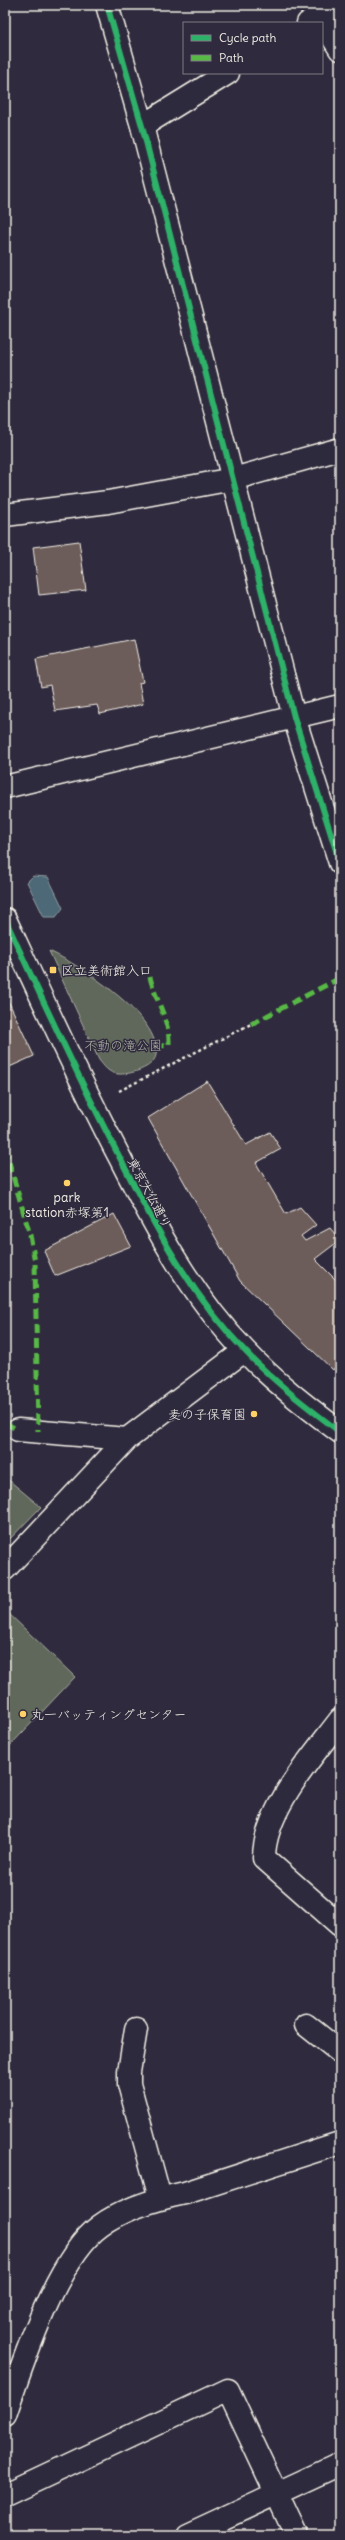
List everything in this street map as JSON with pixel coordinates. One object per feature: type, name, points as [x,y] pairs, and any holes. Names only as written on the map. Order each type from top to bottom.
[{"type":"street","points":[[107,5],[142,126],[294,717],[340,863]]},
{"type":"street","points":[[321,15],[340,49]]},
{"type":"street","points":[[142,126],[226,74]]},
{"type":"street","points":[[5,515],[108,502],[233,479],[340,449]]},
{"type":"street","points":[[5,787],[340,706]]},
{"type":"street","name":"東京大仏通り","points":[[5,919],[92,1105],[175,1262],[205,1304],[244,1351],[292,1395],[340,1432]]},
{"type":"street","points":[[5,1569],[127,1439],[244,1351]]},
{"type":"street","points":[[18,1430],[127,1439]]},
{"type":"street","points":[[340,1720],[287,1793],[275,1816],[264,1847],[264,1858],[340,1925]]},
{"type":"street","points":[[306,2025],[340,2052]]},
{"type":"street","points":[[136,2029],[129,2072],[129,2084],[160,2198]]},
{"type":"street","points":[[5,2415],[30,2344],[68,2261],[80,2244],[100,2226],[121,2213],[160,2198],[185,2193],[340,2143]]},
{"type":"street","points":[[5,2495],[228,2390],[296,2535]]},
{"type":"street","points":[[187,2535],[340,2464]]},
{"type":"path","points":[[92,1105],[251,1024]]},
{"type":"green space","name":"不動の滝公園","points":[[49,951],[79,967],[116,994],[132,1009],[146,1025],[154,1040],[156,1055],[151,1064],[140,1070],[123,1074],[109,1071],[105,1067],[99,1060]]},
{"type":"green space","points":[[5,1477],[41,1507],[5,1544]]},
{"type":"green space","name":"丸一バッティングセンター","points":[[5,1610],[75,1677],[5,1751]]},
{"type":"water","points":[[33,876],[48,877],[63,908],[56,917],[44,917],[27,882]]},
{"type":"building","points":[[79,541],[86,590],[39,595],[33,547]]},
{"type":"building","points":[[134,639],[143,682],[139,683],[143,704],[100,714],[97,705],[55,711],[50,685],[41,687],[36,659]]},
{"type":"building","points":[[5,994],[34,1056],[5,1069]]},
{"type":"building","points":[[207,1081],[246,1145],[270,1132],[281,1149],[256,1163],[286,1214],[300,1207],[316,1225],[301,1236],[305,1241],[330,1228],[340,1240],[315,1259],[340,1284],[340,1361],[333,1370],[240,1281],[148,1118]]},
{"type":"building","points":[[114,1214],[131,1246],[55,1276],[44,1251]]},
{"type":"marked path","points":[[150,977],[165,1018],[169,1035],[169,1044],[155,1048]]},
{"type":"marked path","points":[[251,1024],[340,978]]},
{"type":"marked path","points":[[5,1148],[30,1235],[35,1262],[38,1431]]},
{"type":"marked path","points":[[5,1423],[18,1430]]},
{"type":"cycle path","points":[[107,5],[142,126],[294,717],[340,863]]},
{"type":"cycle path","points":[[5,919],[61,1039],[133,1184],[161,1235],[191,1284],[226,1329],[267,1373],[291,1394],[340,1432]]},
{"type":"place","name":"区立美術館入口","points":[[53,970]]},
{"type":"place","name":"park station赤塚第1","points":[[67,1183]]},
{"type":"place","name":"麦の子保育園","points":[[254,1414]]},
{"type":"place","name":"丸一バッティングセンター","points":[[23,1714]]}]
